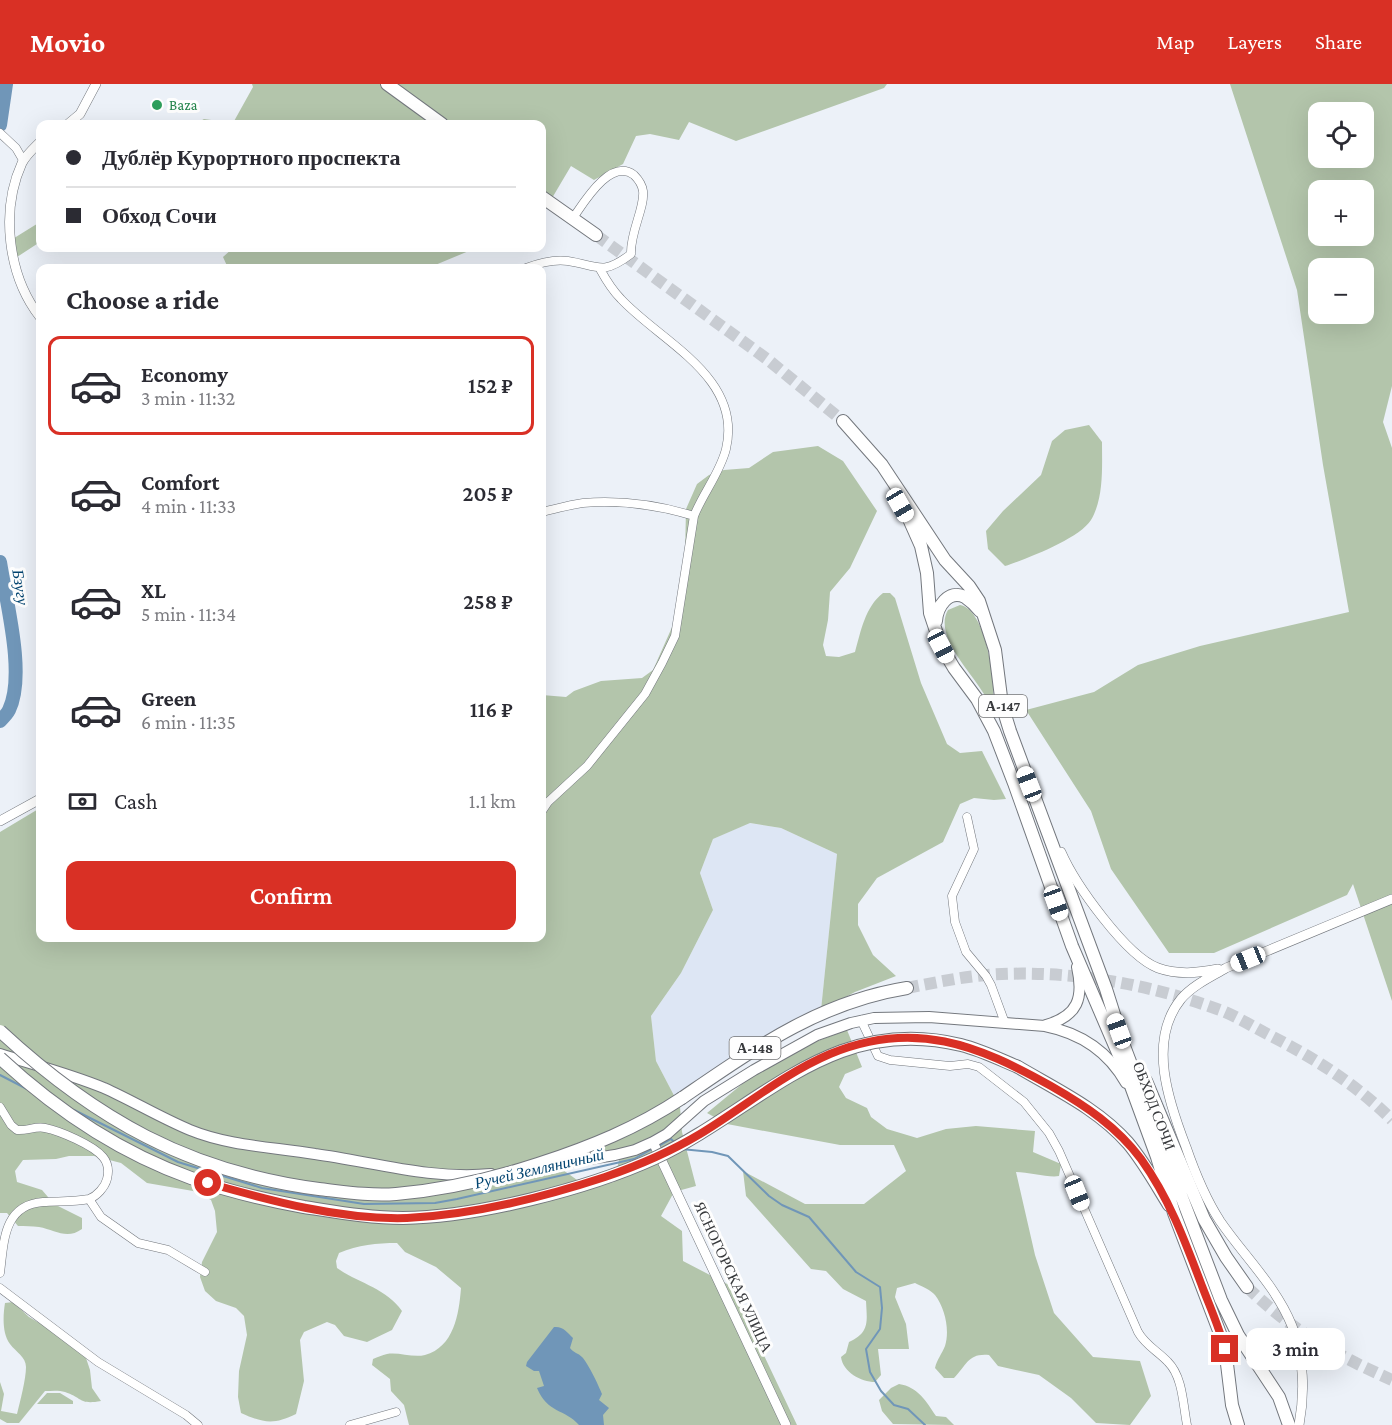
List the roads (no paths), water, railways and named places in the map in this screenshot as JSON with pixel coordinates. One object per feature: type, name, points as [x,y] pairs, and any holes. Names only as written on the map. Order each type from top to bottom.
[{"type":"main road","points":[[387,84],[436,120]]},
{"type":"main road","points":[[546,201],[596,235]]},
{"type":"main road","name":"ОБХОД СОЧИ","points":[[843,421],[882,465],[945,560],[974,592],[985,617],[998,661],[1005,719],[1106,989]]},
{"type":"main road","name":"ОБХОД СОЧИ","points":[[866,446],[909,520],[921,546],[927,573],[930,613],[948,659],[976,699],[994,731],[1072,946],[1120,1057],[1158,1157],[1174,1213],[1221,1336],[1232,1405],[1238,1425]]},
{"type":"main road","points":[[936,628],[939,604],[956,596],[968,599],[985,617]]},
{"type":"main road","name":"А-147","points":[[1045,1026],[1065,1018],[1077,1003],[1080,982],[1072,946]]},
{"type":"main road","name":"А-148","points":[[0,1031],[83,1100],[117,1122],[160,1144],[200,1160],[273,1182],[370,1194],[423,1191],[513,1172],[614,1137],[682,1098],[752,1051],[805,1020],[864,997],[907,988]]},
{"type":"main road","name":"А-147","points":[[1106,989],[1119,1015],[1188,1183],[1215,1238],[1247,1287]]},
{"type":"main road","name":"А-147","points":[[1106,989],[1121,1036],[1221,1300],[1238,1335],[1280,1397],[1288,1425]]},
{"type":"main road","points":[[0,1056],[65,1073],[105,1088],[190,1130],[222,1140],[421,1172],[462,1175],[514,1171],[635,1150],[667,1134],[704,1101],[754,1070],[817,1035],[861,1020],[929,1017],[1045,1026]]},
{"type":"main road","name":"А-147","points":[[1045,1026],[1092,1043],[1120,1073],[1133,1096]]},
{"type":"main road","name":"А-148","points":[[0,1056],[83,1124],[151,1161],[192,1178],[299,1206],[373,1217],[405,1218],[449,1214],[518,1202],[630,1168],[699,1135],[812,1063],[832,1053],[867,1043],[898,1038],[942,1041],[986,1053],[1018,1067],[1093,1112],[1120,1135],[1142,1160],[1174,1213]]},
{"type":"street","points":[[73,120],[80,114],[96,84]]},
{"type":"street","points":[[2,135],[16,148],[23,160]]},
{"type":"street","points":[[36,146],[23,160],[12,184],[8,233],[19,283],[36,311]]},
{"type":"street","points":[[543,264],[560,260],[600,269],[615,265],[631,254],[631,236],[642,200],[643,191],[640,183],[631,173],[624,171],[610,175],[595,187],[573,218]]},
{"type":"street","points":[[546,805],[601,748],[645,694],[662,663],[675,636],[694,516],[718,470],[726,449],[725,415],[718,389],[687,356],[620,298],[600,269]]},
{"type":"street","points":[[546,511],[582,504],[624,503],[694,516]]},
{"type":"street","points":[[0,821],[36,801]]},
{"type":"street","name":"А-147","points":[[1039,813],[1050,827],[1074,879],[1117,933],[1141,958],[1157,968],[1178,973],[1188,974],[1226,968]]},
{"type":"street","points":[[967,817],[974,849],[952,896],[955,922],[966,952],[986,976],[998,1000],[1005,1023]]},
{"type":"street","points":[[1299,1425],[1303,1398],[1302,1378],[1299,1349],[1292,1327],[1276,1295],[1209,1203],[1179,1128],[1166,1085],[1164,1048],[1172,1013],[1188,992],[1226,968],[1392,899]]},
{"type":"street","points":[[861,1020],[878,1056],[890,1060],[950,1066],[973,1065],[1029,1108],[1053,1138],[1138,1332],[1150,1349],[1163,1357],[1177,1375],[1187,1425]]},
{"type":"street","points":[[0,1107],[10,1125],[17,1131],[37,1127],[51,1130],[71,1137],[102,1156],[107,1165],[108,1177],[101,1190],[89,1199],[29,1204],[13,1215],[5,1235],[0,1273]]},
{"type":"street","name":"ЯСНОГОРСКАЯ УЛИЦА","points":[[653,1142],[786,1425]]},
{"type":"street","points":[[89,1199],[101,1217],[138,1243],[168,1250],[205,1272]]},
{"type":"street","points":[[0,1288],[98,1362],[186,1415],[198,1425]]},
{"type":"street","points":[[350,1425],[396,1412]]},
{"type":"water","points":[[554,1327],[562,1328],[573,1338],[570,1348],[582,1357],[593,1375],[602,1394],[599,1400],[609,1408],[603,1415],[604,1425],[579,1425],[551,1406],[541,1396],[537,1388],[544,1386],[539,1371],[526,1366]]},
{"type":"waterway","name":"Бзугу","points":[[0,125],[6,84]]},
{"type":"waterway","name":"Бзугу","points":[[0,562],[13,638],[16,678],[9,710],[0,721]]},
{"type":"waterway","name":"Ручей Земляничный","points":[[0,1075],[27,1089]]},
{"type":"waterway","name":"Ручей Земляничный","points":[[74,1110],[178,1162],[262,1188],[364,1204],[435,1203],[457,1199],[634,1159],[652,1149]]},
{"type":"waterway","name":"Ручей Земляничный","points":[[657,1147],[671,1139],[675,1143]]},
{"type":"waterway","name":"Ручей Земляничный","points":[[681,1149],[728,1156],[769,1196],[782,1205],[809,1217],[856,1272],[880,1287],[882,1308],[880,1329],[866,1349],[870,1372],[881,1391],[894,1405],[908,1409],[925,1425]]},
{"type":"tunnel","points":[[596,235],[767,359],[843,421]]},
{"type":"tunnel","points":[[907,988],[978,976],[1030,974],[1087,978],[1171,994],[1225,1012],[1305,1054],[1351,1085],[1392,1120]]},
{"type":"tunnel","points":[[1247,1287],[1281,1317],[1315,1341],[1392,1380]]},
{"type":"place","name":"Baza","points":[[157,105]]}]
